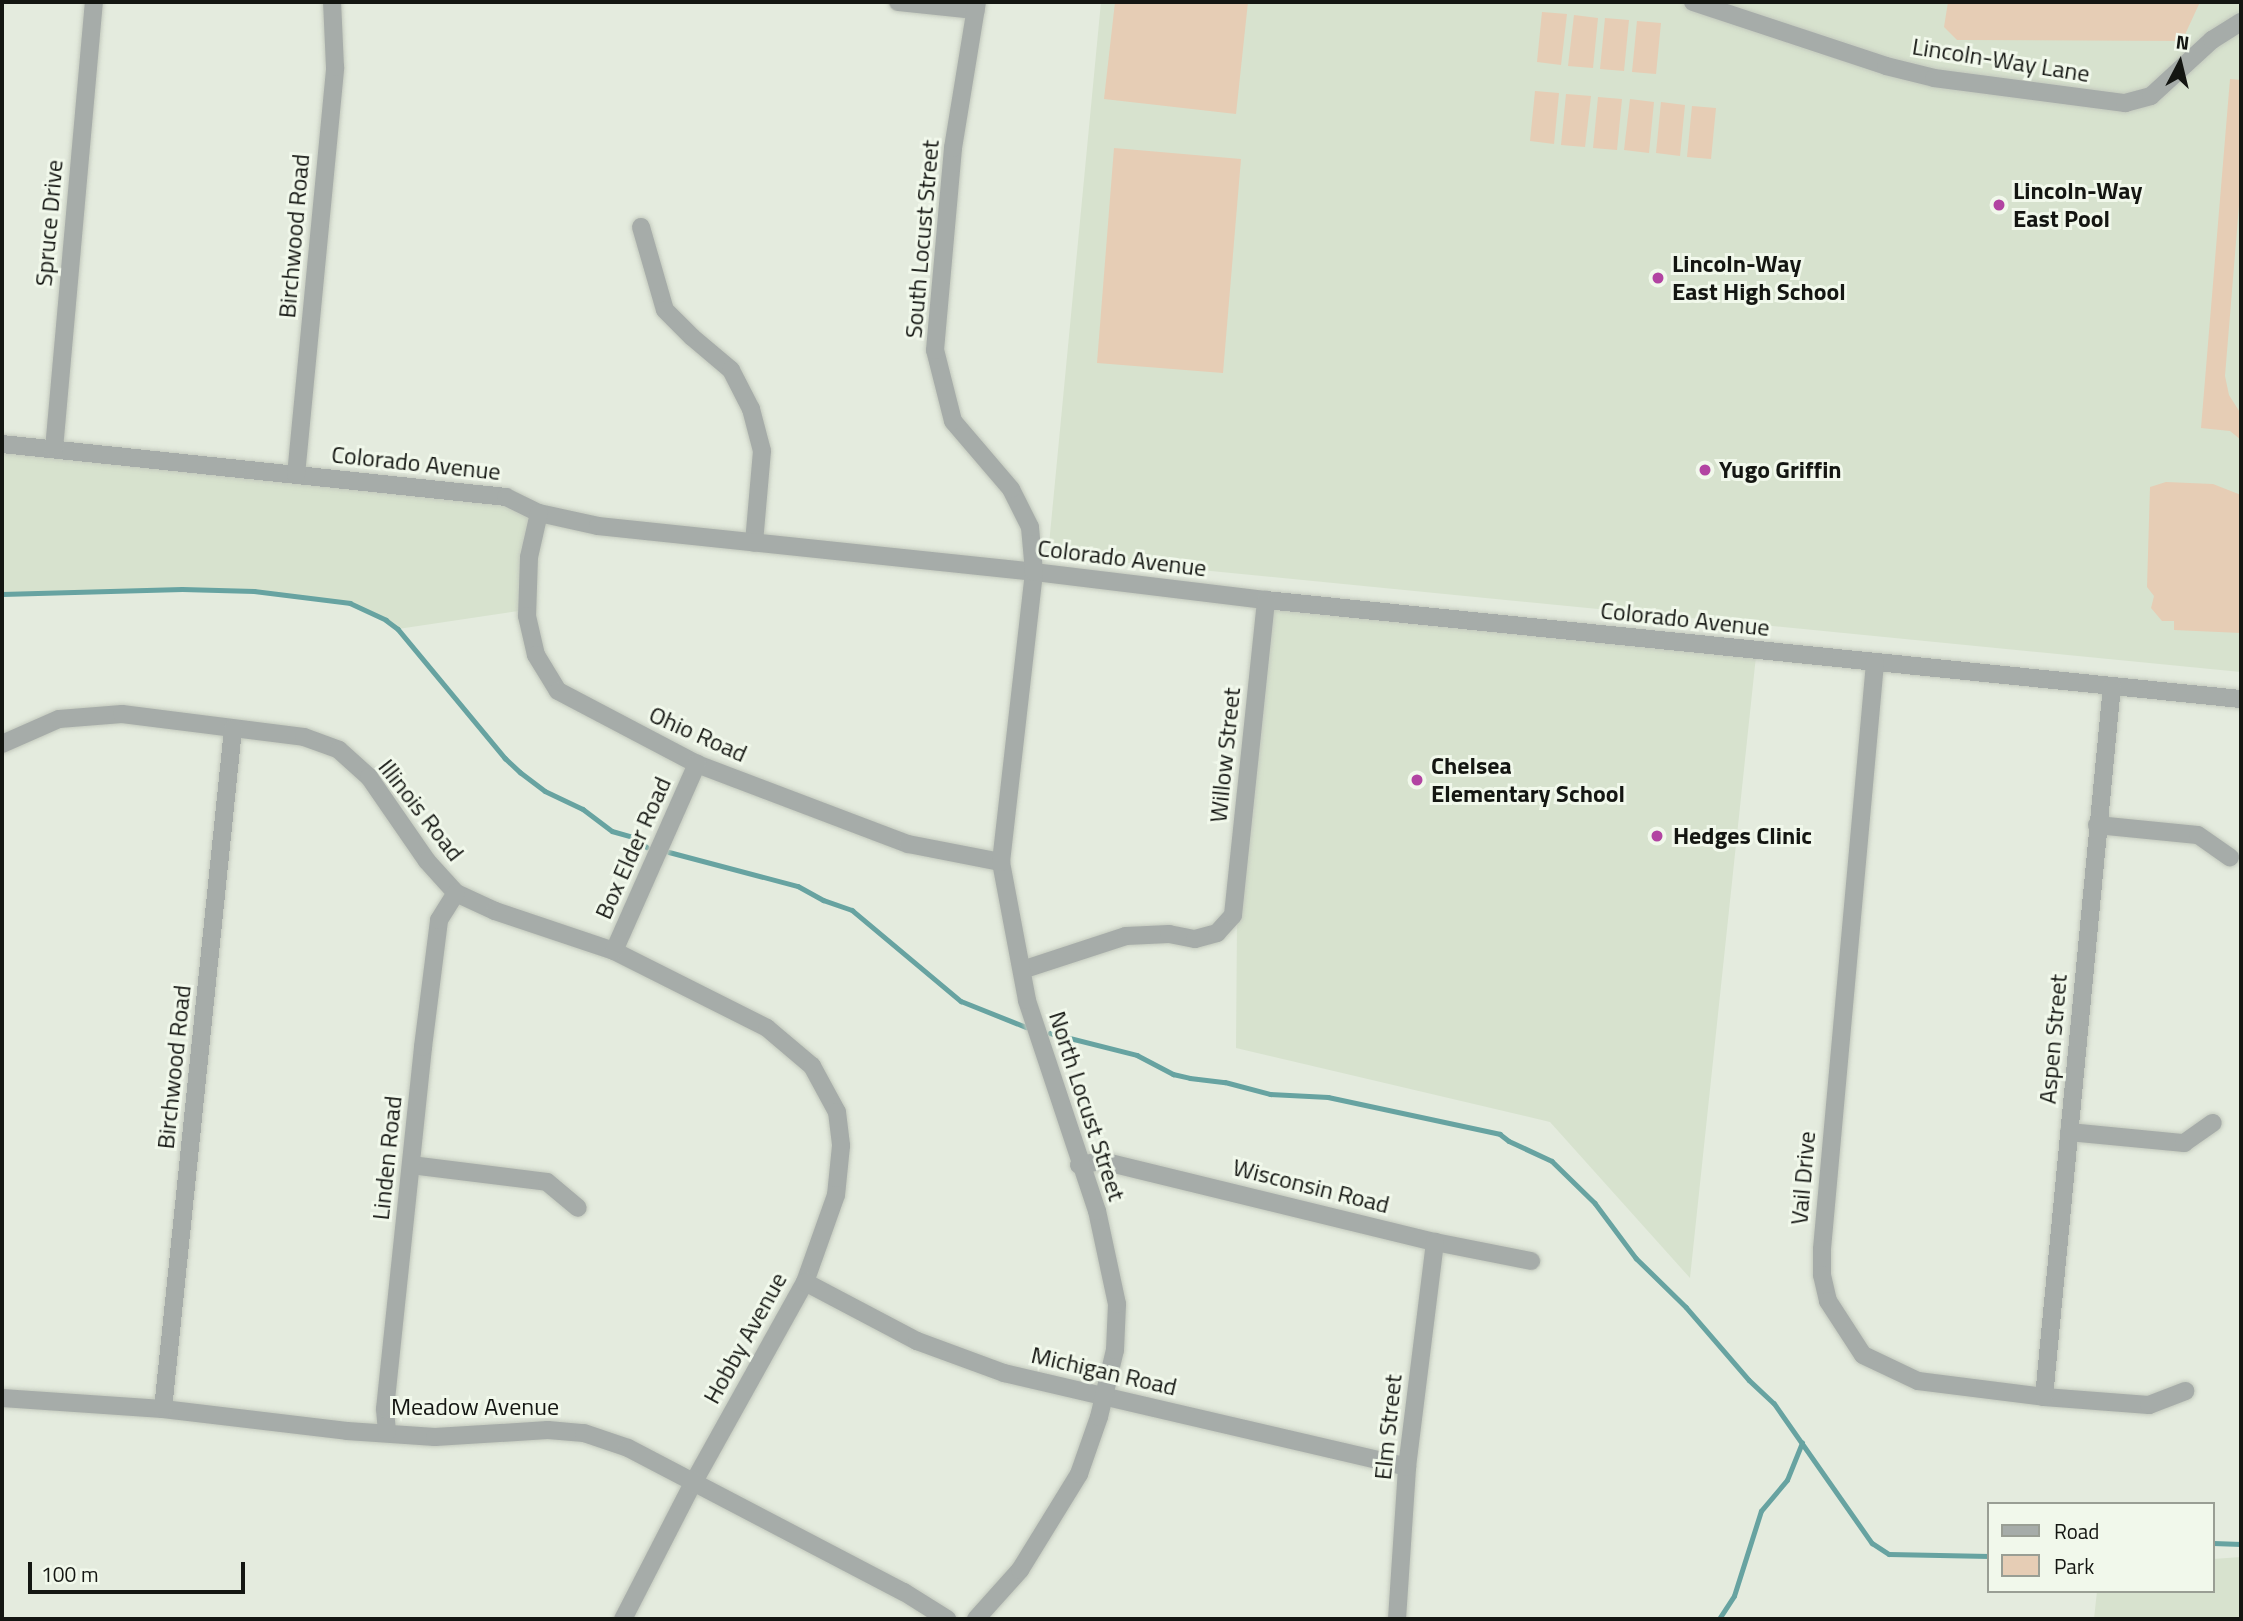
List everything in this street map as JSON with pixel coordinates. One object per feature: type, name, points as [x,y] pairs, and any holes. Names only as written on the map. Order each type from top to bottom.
[{"type":"street","name":"Spruce Drive","points":[[54,449],[94,2]]},
{"type":"street","name":"Birchwood Road","points":[[296,475],[335,67],[332,2]]},
{"type":"street","points":[[898,2],[976,6]]},
{"type":"street","name":"Lincoln-Way Lane","points":[[1693,2],[1886,66],[1934,78],[2125,103],[2151,96],[2211,40],[2241,22]]},
{"type":"street","name":"South Locust Street","points":[[976,6],[953,148],[936,350],[953,421],[1011,489],[1030,527],[1034,572]]},
{"type":"street","points":[[641,227],[665,310],[731,370],[751,409],[761,451],[754,542]]},
{"type":"street","name":"Colorado Avenue","points":[[2,444],[506,497],[539,513],[598,526],[1034,572],[1265,600],[2241,699]]},
{"type":"street","name":"Ohio Road","points":[[539,513],[529,557],[527,616],[536,655],[558,691],[697,764],[908,844],[1001,863]]},
{"type":"street","name":"North Locust Street","points":[[976,1619],[1020,1570],[1079,1474],[1104,1396],[1115,1350],[1117,1304],[1097,1211],[1079,1165],[1027,1000],[1001,863],[1034,572]]},
{"type":"street","name":"Willow Street","points":[[1022,970],[1126,936],[1169,934],[1195,939],[1217,933],[1233,915],[1265,600]]},
{"type":"street","name":"Vail Drive","points":[[1875,663],[1822,1250],[1822,1275],[1828,1301],[1863,1355],[1904,1377],[1932,1384],[2044,1397],[2149,1405],[2185,1391]]},
{"type":"street","name":"Aspen Street","points":[[2044,1397],[2112,686]]},
{"type":"street","name":"Illinois Road","points":[[2,744],[59,719],[122,714],[304,737],[339,750],[369,777],[427,861],[456,893],[495,911],[614,951],[767,1028],[812,1066]]},
{"type":"street","name":"Birchwood Road","points":[[163,1409],[233,729]]},
{"type":"street","name":"Box Elder Road","points":[[614,951],[697,764]]},
{"type":"street","points":[[2097,825],[2198,835],[2230,857]]},
{"type":"street","name":"Linden Road","points":[[387,1432],[385,1409],[439,920],[456,893]]},
{"type":"street","name":"Hobby Avenue","points":[[623,1619],[693,1483],[805,1282],[836,1195],[841,1146],[837,1112],[812,1066]]},
{"type":"street","points":[[2069,1132],[2184,1143],[2213,1123]]},
{"type":"street","name":"Wisconsin Road","points":[[1079,1165],[1102,1161],[1435,1242],[1531,1261]]},
{"type":"street","points":[[411,1165],[547,1182],[578,1208]]},
{"type":"street","name":"Elm Street","points":[[1397,1619],[1407,1467],[1435,1242]]},
{"type":"street","name":"Michigan Road","points":[[805,1282],[943,1352],[1017,1376],[1407,1467]]},
{"type":"street","name":"Meadow Avenue","points":[[2,1398],[163,1409],[347,1431],[435,1437],[548,1430],[584,1433],[628,1448],[904,1591],[947,1619]]},
{"type":"shaded area","name":"Lincoln-Way East High School","points":[[1101,2],[2241,2],[2241,672],[1048,555]]},
{"type":"shaded area","points":[[2,451],[506,500],[543,520],[532,609],[398,629],[386,620],[350,603],[254,591],[182,589],[2,596]]},
{"type":"shaded area","name":"Chelsea Elementary School","points":[[1269,604],[1756,656],[1690,1278],[1550,1122],[1236,1048],[1237,922]]},
{"type":"shaded area","points":[[2241,1557],[2241,1619],[2094,1619],[2097,1593],[2215,1593],[2215,1559]]},
{"type":"green space","points":[[1115,2],[1248,2],[1236,114],[1104,99]]},
{"type":"green space","points":[[1948,2],[2200,2],[2182,41],[1957,40],[1944,27]]},
{"type":"green space","points":[[1542,12],[1567,14],[1561,65],[1537,62]]},
{"type":"green space","points":[[1574,15],[1598,18],[1593,68],[1568,66]]},
{"type":"green space","points":[[1605,18],[1629,20],[1624,71],[1600,69]]},
{"type":"green space","points":[[1637,21],[1661,23],[1656,74],[1632,72]]},
{"type":"green space","points":[[2230,79],[2241,80],[2241,181],[2225,376],[2229,395],[2241,414],[2241,440],[2230,431],[2201,428]]},
{"type":"green space","points":[[1535,91],[1559,93],[1554,144],[1530,141]]},
{"type":"green space","points":[[1566,94],[1591,96],[1585,147],[1561,145]]},
{"type":"green space","points":[[1598,97],[1622,99],[1617,150],[1593,148]]},
{"type":"green space","points":[[1630,99],[1654,102],[1649,153],[1624,150]]},
{"type":"green space","points":[[1661,102],[1685,105],[1680,156],[1656,153]]},
{"type":"green space","points":[[1692,106],[1716,108],[1711,159],[1687,157]]},
{"type":"green space","points":[[1114,148],[1241,159],[1223,373],[1097,363]]},
{"type":"green space","points":[[2166,482],[2213,484],[2241,495],[2241,633],[2174,630],[2174,621],[2162,621],[2151,608],[2154,596],[2147,587],[2150,487]]},
{"type":"waterway","points":[[2,594],[182,589],[254,591],[350,603],[386,620],[398,629],[505,758],[520,772],[545,791],[583,809],[612,831],[633,837],[647,847]]},
{"type":"waterway","points":[[669,852],[798,886],[823,900],[852,910],[961,1001],[1026,1027]]},
{"type":"waterway","points":[[1050,1033],[1137,1055],[1173,1074],[1190,1078],[1225,1082],[1270,1094],[1328,1097],[1500,1134],[1552,1161],[1595,1203],[1636,1258],[1686,1307],[1749,1380],[1774,1403],[1872,1543],[1889,1554],[1988,1556]]},
{"type":"waterway","points":[[1719,1619],[1734,1596],[1761,1511],[1787,1480],[1802,1443]]},
{"type":"waterway","points":[[2215,1543],[2241,1544]]},
{"type":"place","name":"Lincoln-Way East Pool","points":[[1999,205]]},
{"type":"place","name":"Lincoln-Way East High School","points":[[1658,278]]},
{"type":"place","name":"Yugo Griffin","points":[[1705,470]]},
{"type":"place","name":"Chelsea Elementary School","points":[[1417,780]]},
{"type":"place","name":"Hedges Clinic","points":[[1657,836]]}]
